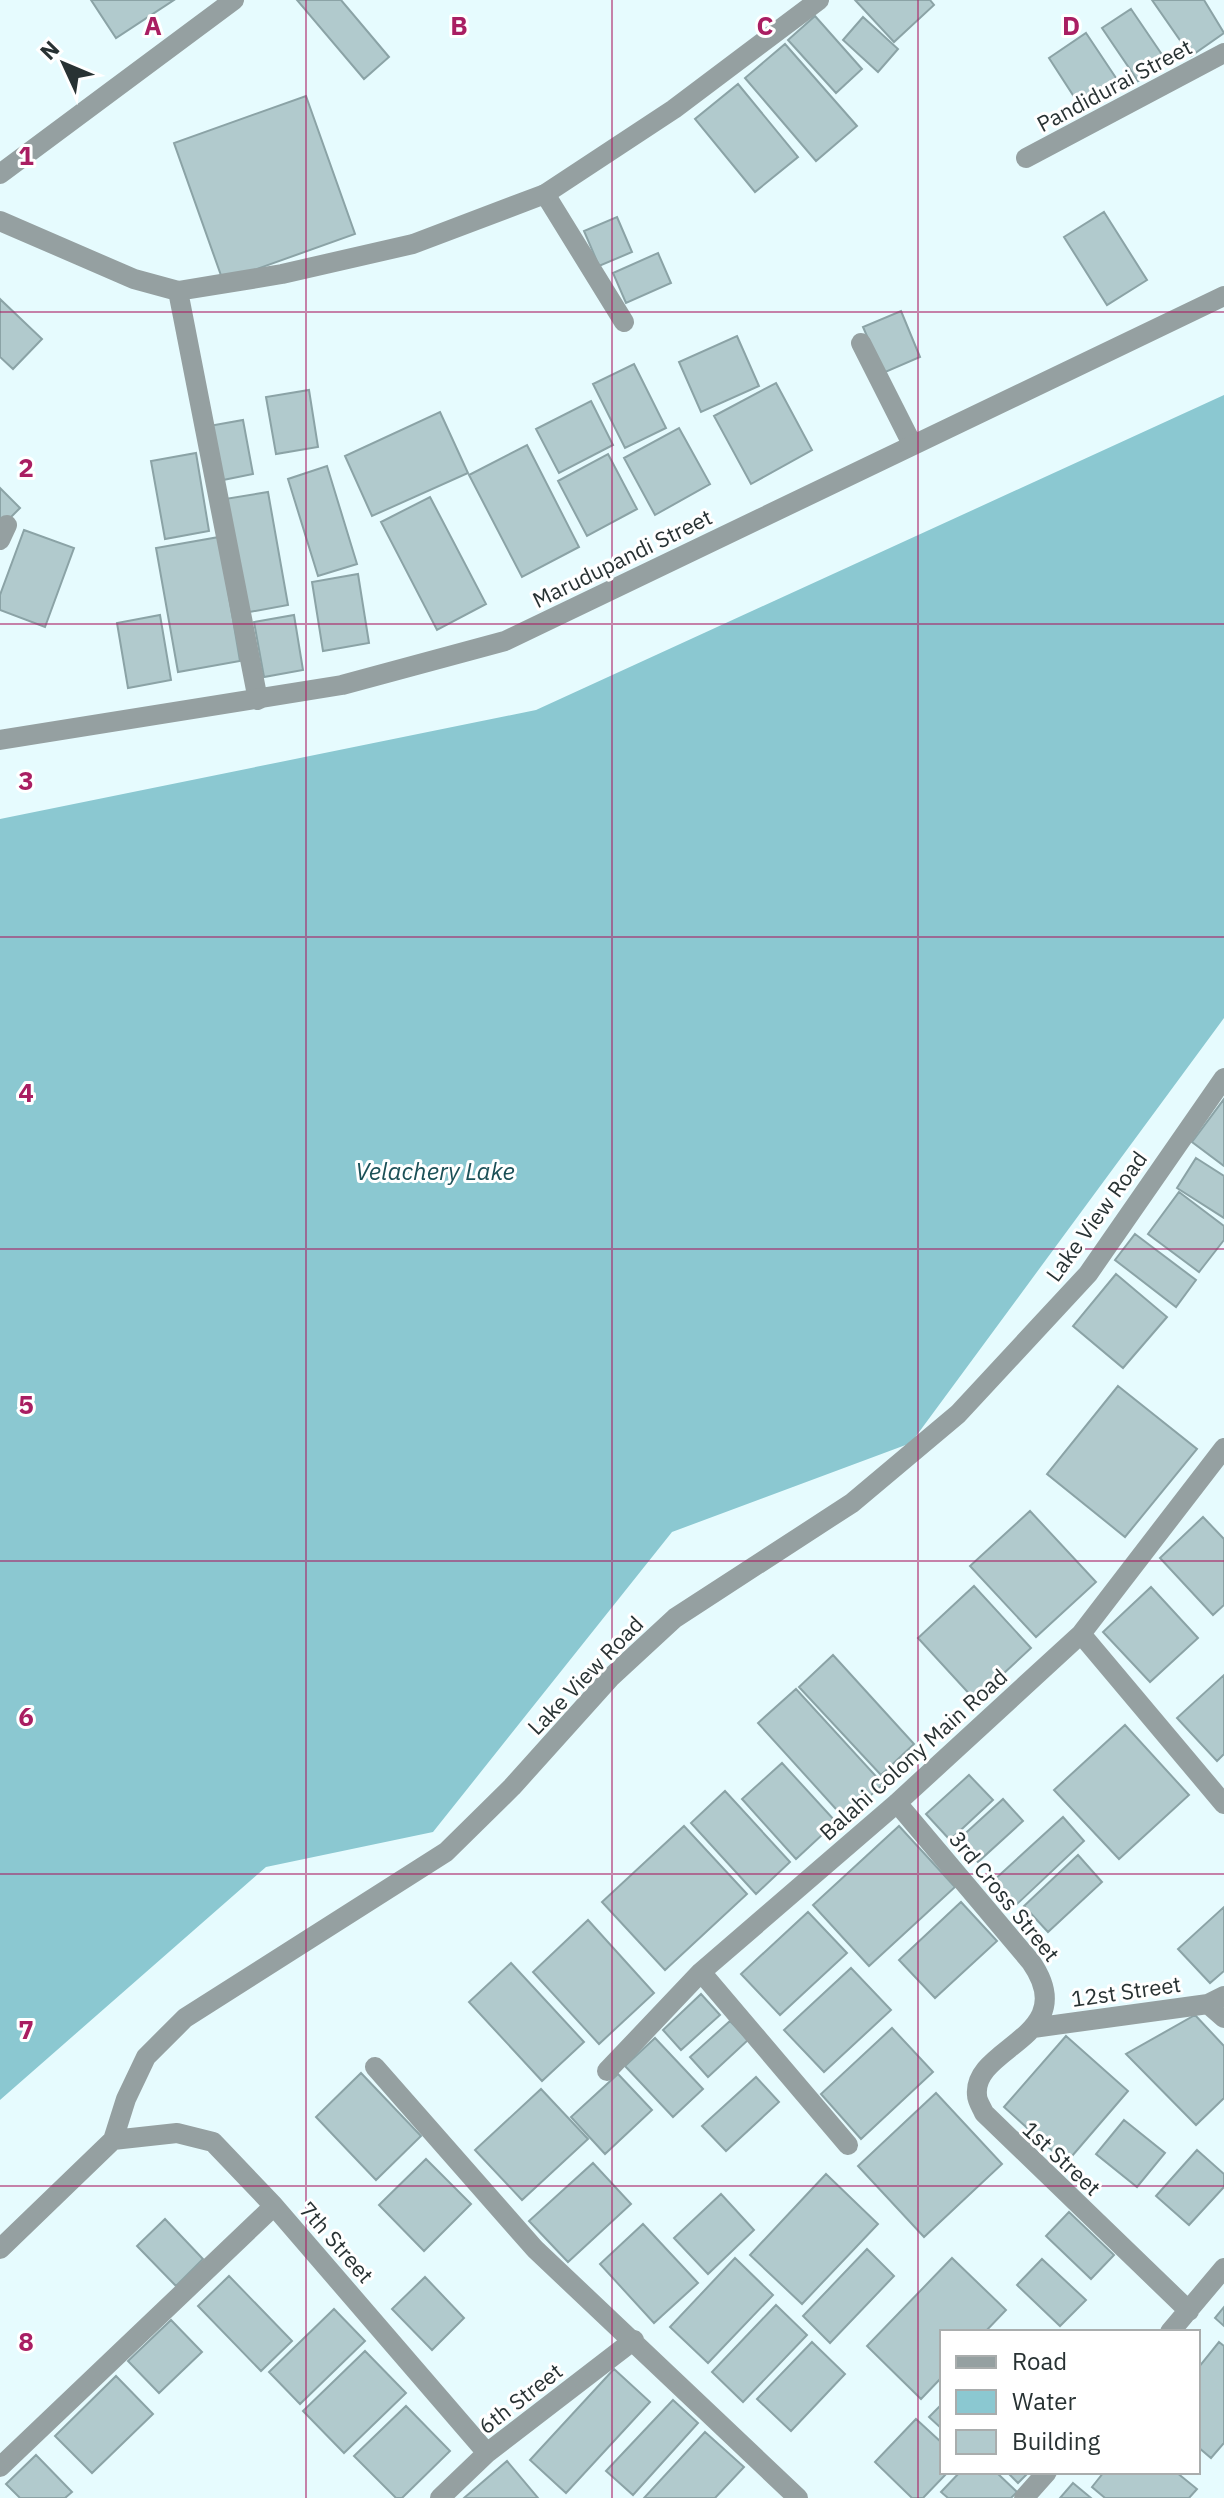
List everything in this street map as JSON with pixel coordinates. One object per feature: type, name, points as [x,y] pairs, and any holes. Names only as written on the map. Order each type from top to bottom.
[{"type":"street","points":[[0,174],[234,0]]},
{"type":"street","points":[[3,228],[134,279],[178,291],[282,274],[413,244],[545,194],[674,109],[819,0]]},
{"type":"street","name":"Pandidurai Street","points":[[1026,158],[1224,53]]},
{"type":"street","points":[[545,194],[624,322]]},
{"type":"street","points":[[178,291],[258,700]]},
{"type":"street","name":"Marudupandi Street","points":[[0,740],[342,685],[505,641],[1224,296]]},
{"type":"street","points":[[861,343],[912,444]]},
{"type":"street","name":"Lake View Road","points":[[0,2249],[113,2140],[126,2099],[146,2057],[185,2018],[446,1852],[512,1787],[610,1678],[675,1618],[852,1503],[958,1414],[1088,1274],[1224,1078]]},
{"type":"street","name":"Balahi Colony Main Road","points":[[607,2071],[701,1972],[897,1803],[1081,1634],[1224,1448]]},
{"type":"street","points":[[1081,1634],[1224,1804]]},
{"type":"street","name":"3rd Cross Street","points":[[897,1803],[1042,1977],[1047,1992],[1044,2007],[1033,2028]]},
{"type":"street","points":[[701,1972],[848,2145]]},
{"type":"street","points":[[1216,2000],[1224,2018]]},
{"type":"street","name":"12st Street","points":[[1033,2028],[1216,2000]]},
{"type":"street","name":"1st Street","points":[[1033,2028],[980,2080],[977,2095],[984,2113],[1189,2311]]},
{"type":"street","points":[[375,2067],[535,2249],[798,2498]]},
{"type":"street","name":"7th Street","points":[[113,2140],[177,2133],[213,2142],[274,2206],[487,2453]]},
{"type":"street","points":[[0,2467],[274,2206]]},
{"type":"street","points":[[1172,2330],[1224,2268]]},
{"type":"street","name":"6th Street","points":[[440,2498],[487,2453],[634,2340]]},
{"type":"street","points":[[1024,2498],[1045,2474]]},
{"type":"water","name":"Velachery Lake","points":[[1224,395],[1224,1018],[911,1443],[672,1532],[433,1832],[266,1867],[0,2100],[0,819],[536,710]]},
{"type":"building","points":[[91,0],[174,0],[116,38]]},
{"type":"building","points":[[297,0],[341,0],[389,57],[364,79]]},
{"type":"building","points":[[855,0],[930,0],[934,5],[894,42]]},
{"type":"building","points":[[1152,0],[1204,0],[1224,33],[1191,56]]},
{"type":"building","points":[[1131,9],[1167,62],[1138,81],[1102,28]]},
{"type":"building","points":[[815,16],[862,69],[836,93],[788,40]]},
{"type":"building","points":[[863,17],[898,49],[878,72],[843,40]]},
{"type":"building","points":[[1086,33],[1120,84],[1082,109],[1049,58]]},
{"type":"building","points":[[785,44],[857,126],[816,161],[745,78]]},
{"type":"building","points":[[738,84],[798,157],[755,192],[695,119]]},
{"type":"building","points":[[306,96],[355,234],[223,281],[174,143]]},
{"type":"building","points":[[1104,212],[1147,280],[1107,305],[1064,237]]},
{"type":"building","points":[[617,217],[632,252],[599,266],[584,231]]},
{"type":"building","points":[[658,253],[671,283],[626,303],[613,273]]},
{"type":"building","points":[[0,299],[42,339],[13,369],[0,357]]},
{"type":"building","points":[[901,311],[920,357],[883,373],[863,327]]},
{"type":"building","points":[[737,336],[759,386],[701,412],[679,362]]},
{"type":"building","points":[[634,364],[666,428],[625,448],[593,384]]},
{"type":"building","points":[[776,383],[812,450],[751,484],[714,416]]},
{"type":"building","points":[[309,390],[318,447],[276,454],[266,397]]},
{"type":"building","points":[[591,401],[613,445],[559,473],[536,429]]},
{"type":"building","points":[[440,412],[468,473],[372,516],[345,456]]},
{"type":"building","points":[[243,420],[253,474],[218,481],[209,426]]},
{"type":"building","points":[[679,428],[710,484],[655,515],[624,458]]},
{"type":"building","points":[[527,445],[579,547],[522,577],[469,475]]},
{"type":"building","points":[[196,453],[209,531],[165,539],[151,461]]},
{"type":"building","points":[[608,454],[637,509],[587,536],[558,481]]},
{"type":"building","points":[[327,466],[357,564],[318,576],[288,479]]},
{"type":"building","points":[[0,488],[20,508],[0,528]]},
{"type":"building","points":[[268,492],[288,605],[244,613],[225,499]]},
{"type":"building","points":[[430,497],[486,604],[437,630],[381,522]]},
{"type":"building","points":[[24,530],[74,548],[45,627],[0,610],[0,595]]},
{"type":"building","points":[[219,537],[240,661],[178,672],[156,548]]},
{"type":"building","points":[[358,574],[369,643],[323,651],[312,582]]},
{"type":"building","points":[[160,615],[171,680],[128,688],[117,623]]},
{"type":"building","points":[[294,615],[303,670],[264,677],[254,622]]},
{"type":"building","points":[[1224,1099],[1224,1166],[1192,1142]]},
{"type":"building","points":[[1196,1158],[1224,1176],[1224,1218],[1177,1188]]},
{"type":"building","points":[[1179,1192],[1224,1226],[1224,1240],[1199,1272],[1148,1234]]},
{"type":"building","points":[[1135,1234],[1196,1280],[1176,1307],[1115,1260]]},
{"type":"building","points":[[1116,1274],[1167,1317],[1123,1368],[1073,1326]]},
{"type":"building","points":[[1118,1386],[1197,1449],[1125,1537],[1047,1474]]},
{"type":"building","points":[[1030,1511],[1096,1582],[1036,1637],[970,1566]]},
{"type":"building","points":[[1203,1517],[1224,1539],[1224,1605],[1213,1615],[1160,1558]]},
{"type":"building","points":[[974,1586],[1031,1648],[975,1700],[918,1638]]},
{"type":"building","points":[[1151,1587],[1198,1638],[1150,1682],[1103,1632]]},
{"type":"building","points":[[833,1655],[914,1744],[881,1775],[799,1687]]},
{"type":"building","points":[[1224,1675],[1224,1754],[1217,1761],[1177,1718]]},
{"type":"building","points":[[796,1689],[883,1784],[845,1819],[758,1723]]},
{"type":"building","points":[[1125,1725],[1189,1795],[1119,1859],[1054,1790]]},
{"type":"building","points":[[782,1763],[836,1822],[796,1859],[742,1799]]},
{"type":"building","points":[[969,1775],[993,1800],[950,1840],[926,1814]]},
{"type":"building","points":[[725,1791],[790,1862],[756,1894],[691,1823]]},
{"type":"building","points":[[1003,1799],[1023,1821],[978,1862],[958,1840]]},
{"type":"building","points":[[1063,1817],[1084,1841],[1016,1905],[993,1881]]},
{"type":"building","points":[[684,1826],[747,1894],[665,1970],[602,1902]]},
{"type":"building","points":[[899,1826],[955,1887],[869,1966],[813,1905]]},
{"type":"building","points":[[1078,1855],[1102,1882],[1048,1932],[1024,1906]]},
{"type":"building","points":[[961,1902],[997,1941],[935,1998],[899,1960]]},
{"type":"building","points":[[1224,1907],[1224,1971],[1210,1983],[1178,1949]]},
{"type":"building","points":[[808,1912],[847,1953],[780,2015],[741,1974]]},
{"type":"building","points":[[588,1920],[654,1993],[599,2044],[533,1972]]},
{"type":"building","points":[[511,1963],[584,2042],[542,2081],[469,2002]]},
{"type":"building","points":[[851,1968],[891,2010],[824,2072],[784,2030]]},
{"type":"building","points":[[701,1994],[720,2015],[681,2050],[663,2030]]},
{"type":"building","points":[[1195,2015],[1224,2046],[1224,2098],[1196,2125],[1126,2054]]},
{"type":"building","points":[[730,2021],[748,2040],[708,2077],[690,2057]]},
{"type":"building","points":[[892,2028],[933,2072],[861,2139],[821,2094]]},
{"type":"building","points":[[1066,2036],[1128,2091],[1066,2163],[1004,2107]]},
{"type":"building","points":[[655,2038],[703,2089],[673,2117],[625,2066]]},
{"type":"building","points":[[361,2073],[421,2136],[376,2180],[316,2117]]},
{"type":"building","points":[[618,2074],[652,2110],[605,2154],[571,2117]]},
{"type":"building","points":[[756,2077],[779,2102],[726,2151],[702,2126]]},
{"type":"building","points":[[541,2089],[588,2139],[522,2200],[475,2150]]},
{"type":"building","points":[[936,2093],[1002,2164],[924,2237],[858,2166]]},
{"type":"building","points":[[1124,2120],[1165,2153],[1137,2187],[1096,2154]]},
{"type":"building","points":[[1197,2150],[1224,2174],[1224,2187],[1189,2225],[1156,2196]]},
{"type":"building","points":[[426,2159],[471,2204],[424,2251],[379,2205]]},
{"type":"building","points":[[593,2163],[631,2204],[568,2262],[529,2221]]},
{"type":"building","points":[[826,2174],[878,2224],[802,2304],[750,2255]]},
{"type":"building","points":[[721,2194],[754,2230],[708,2274],[674,2238]]},
{"type":"building","points":[[1069,2212],[1114,2255],[1091,2279],[1046,2236]]},
{"type":"building","points":[[165,2219],[203,2259],[176,2286],[137,2246]]},
{"type":"building","points":[[643,2224],[698,2283],[654,2323],[600,2264]]},
{"type":"building","points":[[867,2249],[894,2276],[830,2343],[803,2316]]},
{"type":"building","points":[[735,2258],[773,2295],[708,2363],[670,2327]]},
{"type":"building","points":[[952,2258],[1006,2310],[987,2330],[940,2330],[940,2379],[921,2399],[867,2346]]},
{"type":"building","points":[[1042,2259],[1086,2300],[1060,2326],[1017,2285]]},
{"type":"building","points":[[229,2276],[292,2341],[261,2371],[198,2306]]},
{"type":"building","points":[[425,2277],[464,2318],[432,2350],[392,2309]]},
{"type":"building","points":[[776,2305],[807,2335],[743,2402],[712,2372]]},
{"type":"building","points":[[1224,2307],[1224,2326],[1215,2318]]},
{"type":"building","points":[[334,2309],[365,2341],[300,2404],[269,2372]]},
{"type":"building","points":[[171,2320],[202,2352],[159,2393],[128,2361]]},
{"type":"building","points":[[812,2342],[845,2374],[791,2431],[757,2399]]},
{"type":"building","points":[[1219,2342],[1224,2346],[1224,2443],[1211,2458],[1200,2449],[1200,2366]]},
{"type":"building","points":[[365,2351],[406,2393],[344,2453],[303,2411]]},
{"type":"building","points":[[614,2369],[650,2402],[566,2493],[530,2460]]},
{"type":"building","points":[[116,2376],[153,2414],[92,2473],[55,2436]]},
{"type":"building","points":[[673,2400],[698,2423],[633,2495],[606,2471]]},
{"type":"building","points":[[406,2406],[450,2451],[402,2498],[396,2498],[354,2456]]},
{"type":"building","points":[[940,2406],[940,2427],[929,2417]]},
{"type":"building","points":[[916,2419],[940,2441],[940,2474],[946,2474],[923,2498],[912,2498],[875,2462]]},
{"type":"building","points":[[705,2432],[744,2467],[715,2498],[644,2498]]},
{"type":"building","points":[[36,2455],[72,2492],[65,2498],[20,2498],[6,2484]]},
{"type":"building","points":[[507,2461],[538,2498],[464,2498]]},
{"type":"building","points":[[958,2474],[998,2474],[1017,2492],[1011,2498],[948,2498],[941,2492]]},
{"type":"building","points":[[1009,2474],[1027,2474],[1018,2483]]},
{"type":"building","points":[[1102,2474],[1178,2474],[1197,2489],[1189,2498],[1105,2498],[1092,2487]]},
{"type":"building","points":[[1073,2483],[1091,2498],[1060,2498]]}]
